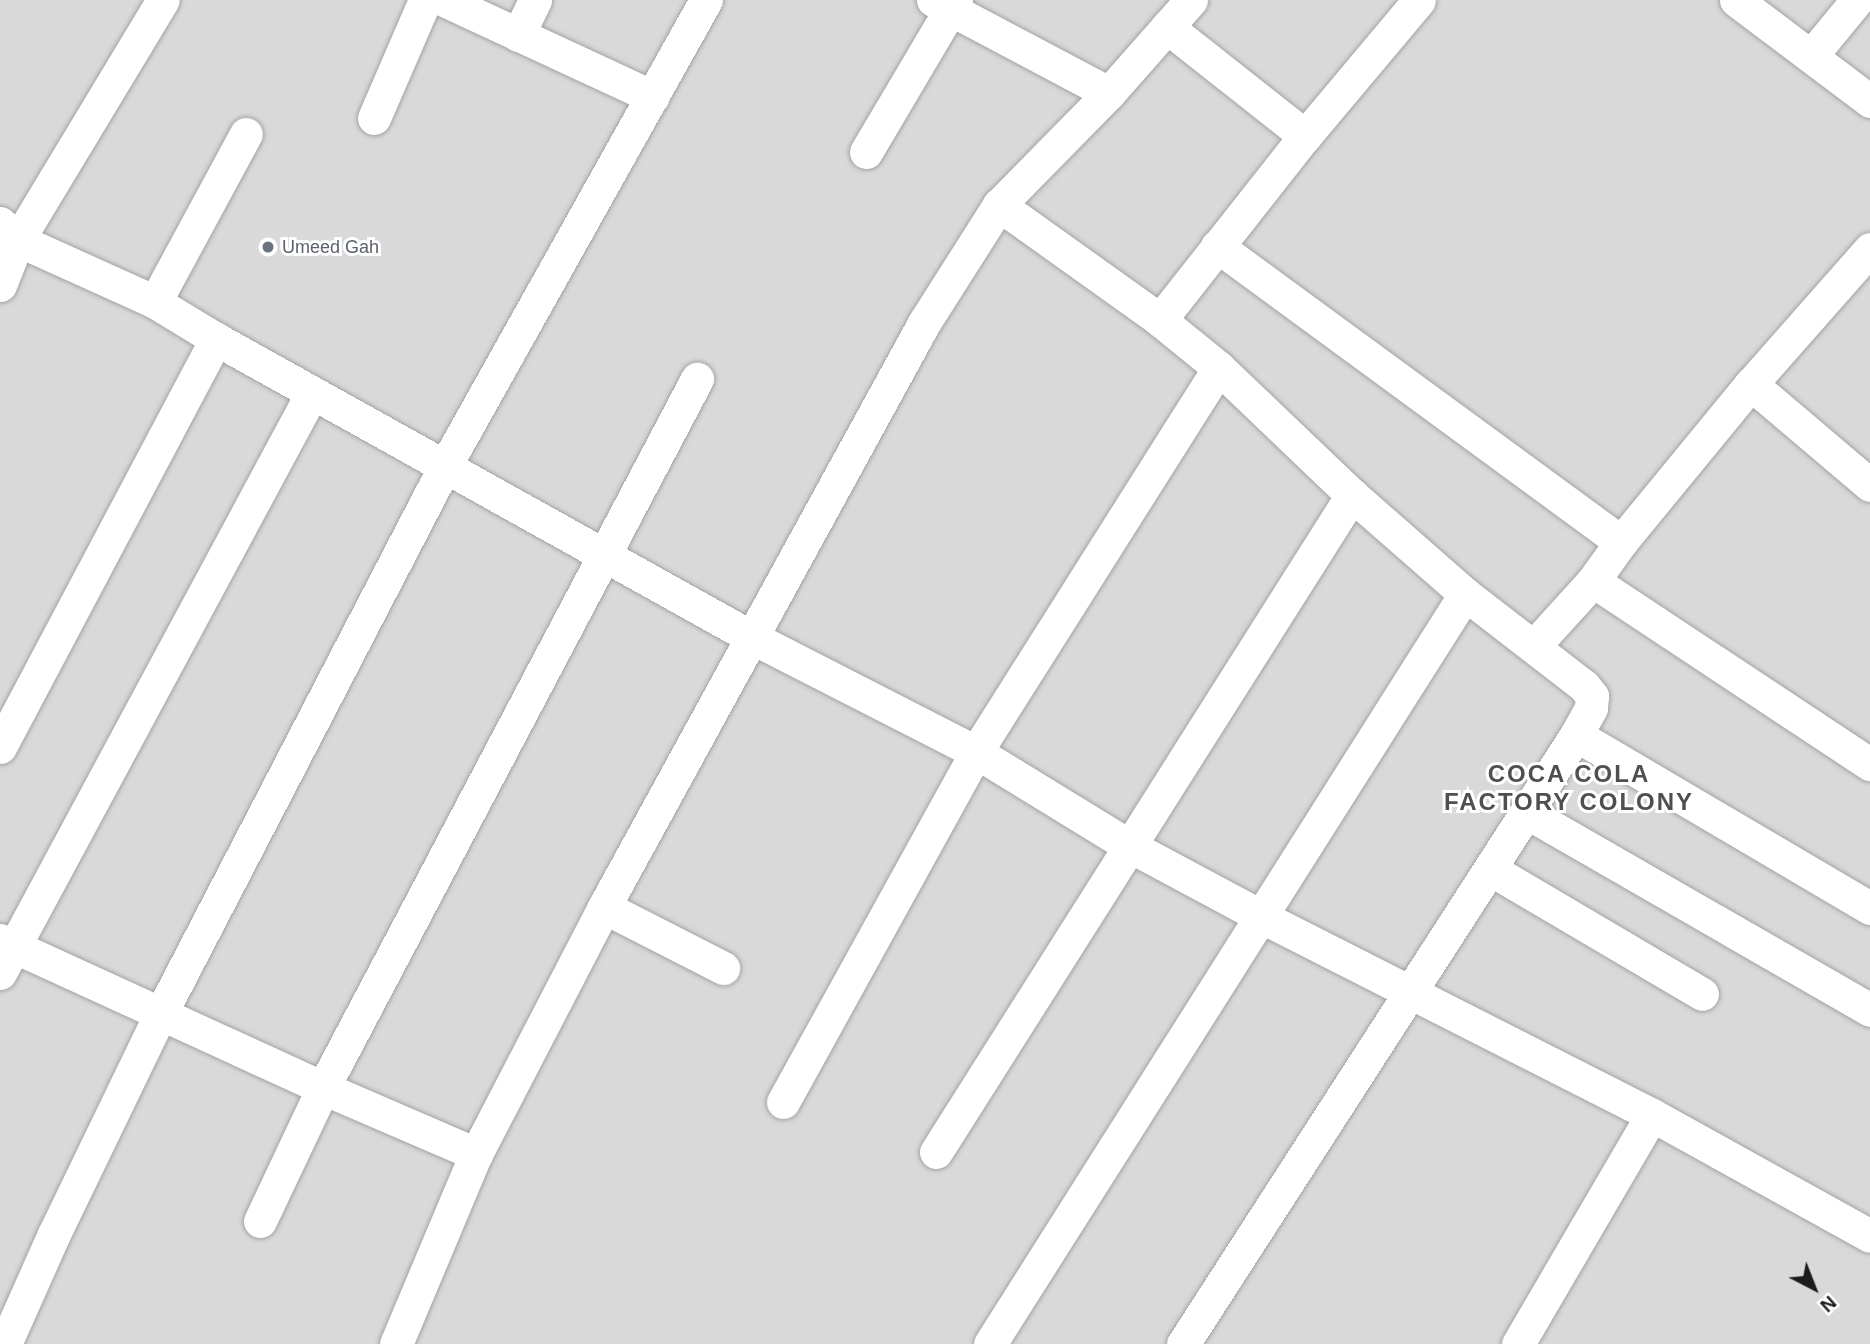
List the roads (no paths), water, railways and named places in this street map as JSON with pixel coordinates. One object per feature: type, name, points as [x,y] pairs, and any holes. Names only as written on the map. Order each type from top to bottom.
[{"type":"street","points":[[0,285],[9,231],[163,0]]},
{"type":"street","points":[[374,118],[425,0]]},
{"type":"street","points":[[444,0],[653,97]]},
{"type":"street","points":[[517,34],[535,0]]},
{"type":"street","points":[[5,1344],[54,1234],[160,1015],[446,466],[706,0]]},
{"type":"street","points":[[396,1344],[477,1154],[604,907],[924,323],[999,205],[1109,93],[1191,0]]},
{"type":"street","points":[[1160,320],[1305,136],[1419,0]]},
{"type":"street","points":[[1736,0],[1870,101]]},
{"type":"street","points":[[1811,56],[1857,0]]},
{"type":"street","points":[[866,152],[946,3],[1109,93]]},
{"type":"street","points":[[1167,27],[1305,136]]},
{"type":"street","points":[[155,302],[246,134]]},
{"type":"street","points":[[999,205],[1160,320],[1219,368],[1352,495],[1465,594],[1584,685],[1592,696],[1591,708],[1576,735],[1183,1344]]},
{"type":"street","points":[[9,231],[155,302],[312,393],[753,638],[976,752],[1128,845],[1262,917],[1652,1115],[1870,1236]]},
{"type":"street","points":[[1217,246],[1621,542]]},
{"type":"street","points":[[1534,646],[1593,581],[1621,542],[1751,384],[1870,249]]},
{"type":"street","points":[[0,747],[216,339]]},
{"type":"street","points":[[783,1102],[976,752],[1219,368]]},
{"type":"street","points":[[260,1221],[323,1088],[696,379]]},
{"type":"street","points":[[1751,384],[1870,485]]},
{"type":"street","points":[[312,393],[4,953],[160,1015],[477,1154]]},
{"type":"street","points":[[936,1152],[1352,495]]},
{"type":"street","points":[[1593,581],[1870,764]]},
{"type":"street","points":[[990,1344],[1465,594]]},
{"type":"street","points":[[1576,735],[1870,908]]},
{"type":"street","points":[[1525,812],[1870,1010]]},
{"type":"street","points":[[1490,869],[1702,994]]},
{"type":"street","points":[[604,907],[723,968]]},
{"type":"street","points":[[1518,1344],[1652,1115]]},
{"type":"place","name":"Umeed Gah","points":[[268,247]]},
{"type":"district","name":"COCA COLA FACTORY COLONY","points":[[1569,788]]}]
